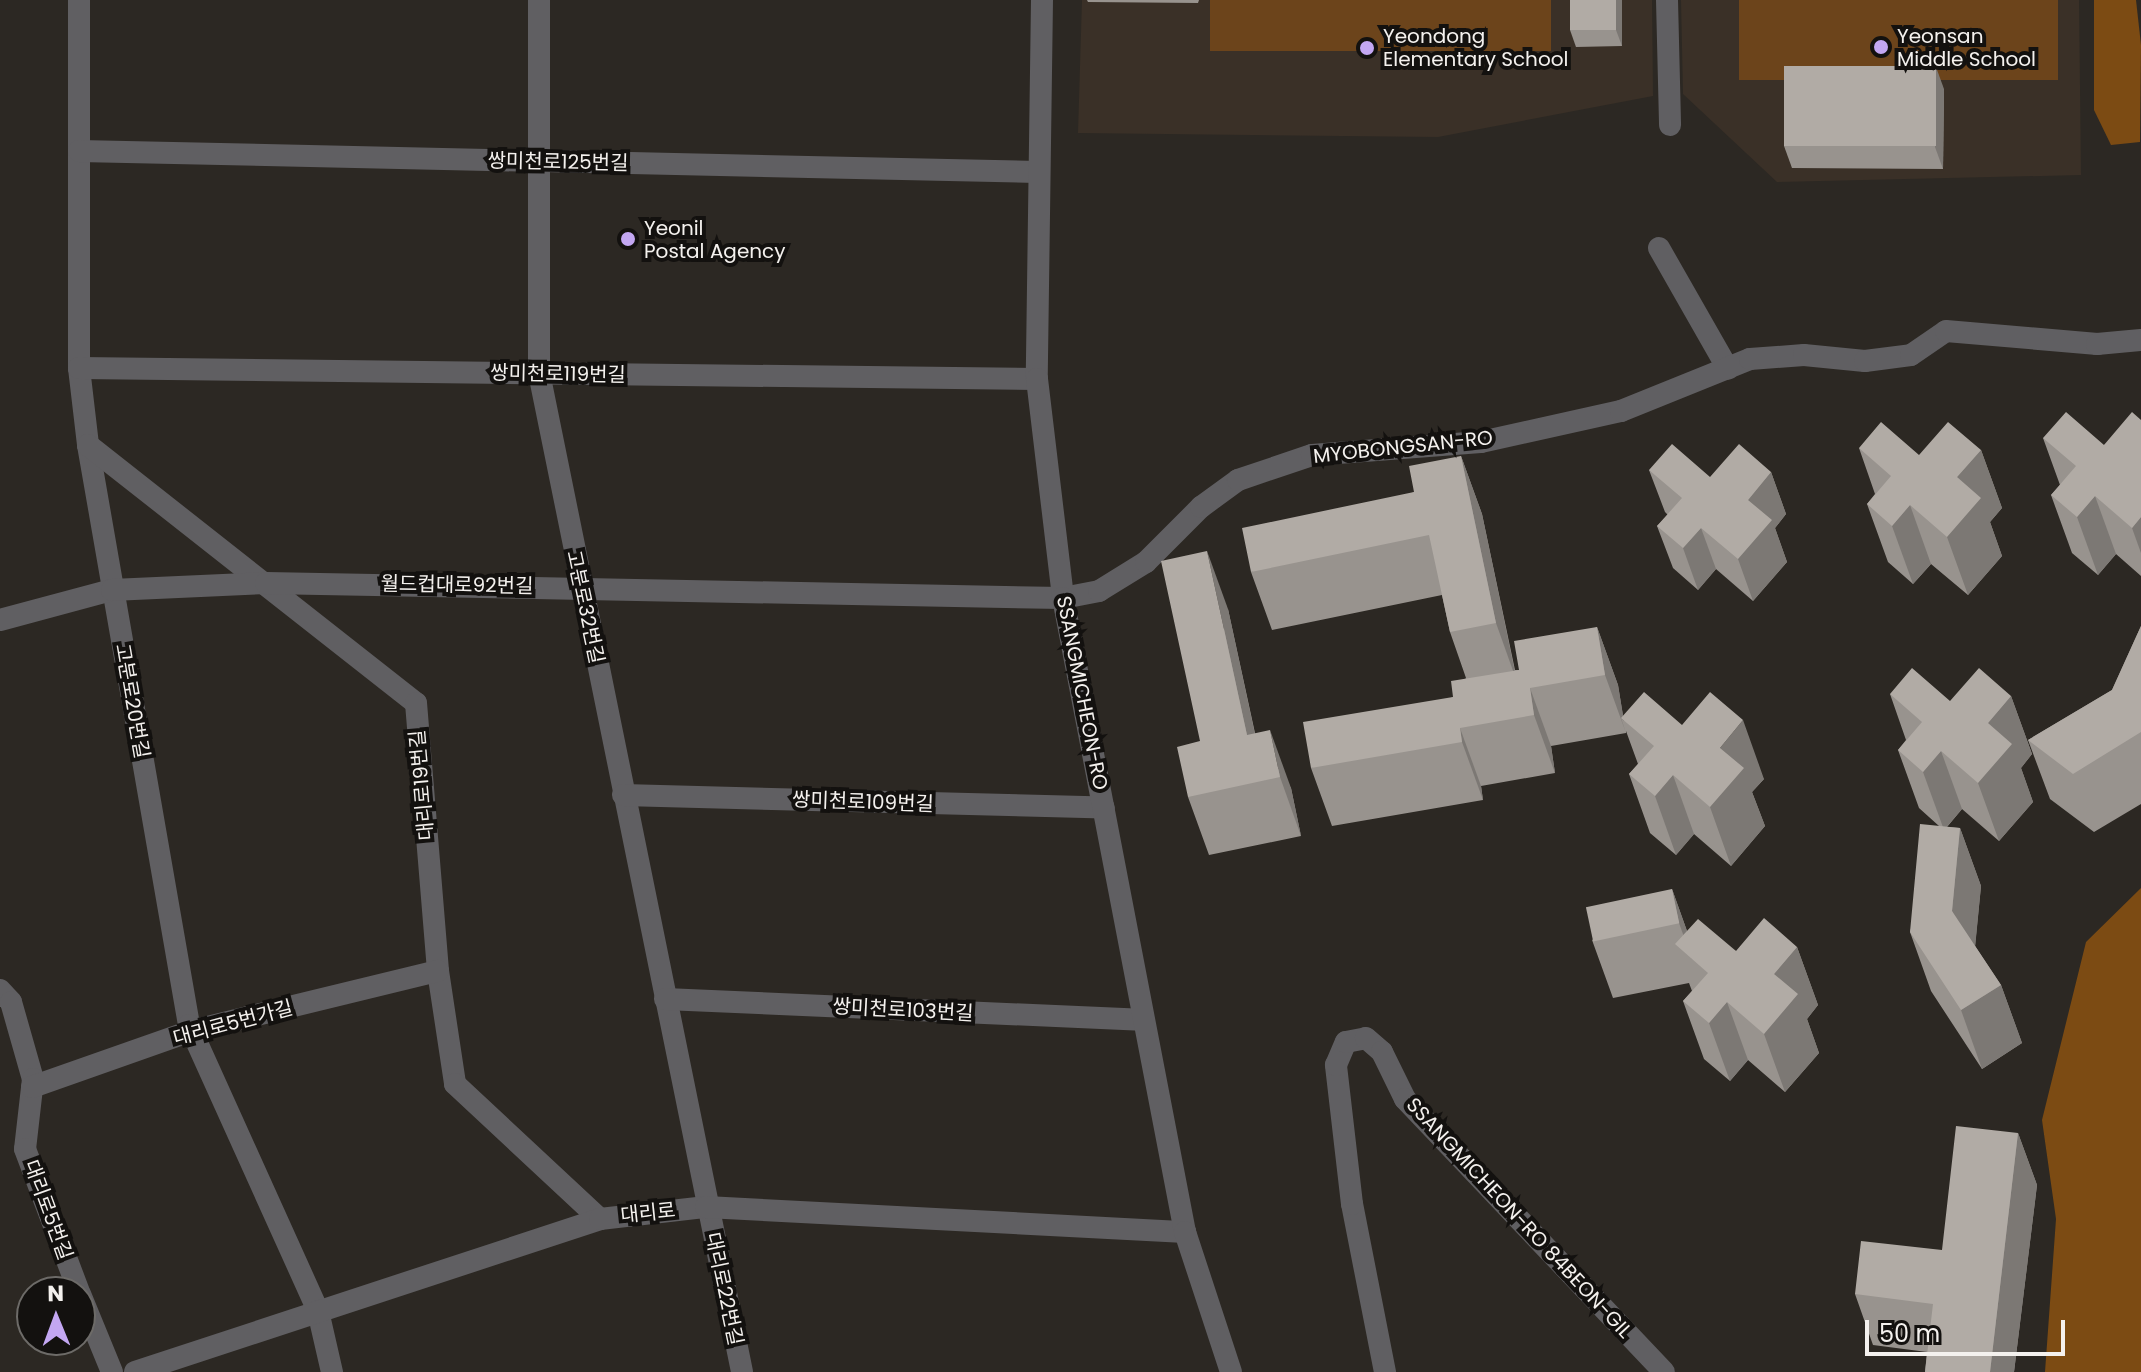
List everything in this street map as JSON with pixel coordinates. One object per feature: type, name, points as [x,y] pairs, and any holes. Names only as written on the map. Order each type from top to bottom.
[{"type":"street","name":"고분로20번길","points":[[79,0],[79,368],[88,445],[112,590],[191,1031],[318,1311],[332,1372]]},
{"type":"street","name":"고분로32번길","points":[[539,0],[539,373],[706,1207]]},
{"type":"street","name":"SSANGMICHEON-RO","points":[[1042,0],[1037,379],[1063,598],[1141,1020],[1185,1232],[1231,1372]]},
{"type":"street","points":[[1667,0],[1670,125]]},
{"type":"street","name":"쌍미천로125번길","points":[[79,151],[1038,172]]},
{"type":"street","points":[[1659,248],[1728,369]]},
{"type":"street","name":"MYOBONGSAN-RO","points":[[1063,598],[1099,591],[1146,562],[1201,507],[1238,480],[1312,455],[1481,442],[1621,411],[1750,359],[1804,355],[1865,361],[1911,355],[1946,331],[2097,344],[2141,340]]},
{"type":"street","name":"쌍미천로119번길","points":[[79,368],[1037,379]]},
{"type":"street","name":"대리로19번길","points":[[88,445],[416,703],[438,971],[455,1084],[600,1219]]},
{"type":"street","name":"월드컵대로92번길","points":[[0,620],[112,590],[266,583],[581,586],[1063,598]]},
{"type":"street","name":"쌍미천로109번길","points":[[623,795],[1104,808]]},
{"type":"street","name":"대리로5번가길","points":[[32,1087],[191,1031],[438,971]]},
{"type":"street","name":"대리로5번길","points":[[0,990],[11,1002],[32,1087],[25,1149],[74,1276]]},
{"type":"street","name":"쌍미천로103번길","points":[[665,999],[1141,1020]]},
{"type":"street","name":"SSANGMICHEON-RO 84BEON-GIL","points":[[1385,1372],[1352,1204],[1336,1065],[1346,1042],[1366,1038],[1382,1052],[1405,1099],[1664,1372]]},
{"type":"street","name":"대리로","points":[[135,1372],[600,1219],[706,1207],[1185,1232]]},
{"type":"street","name":"대리로22번길","points":[[706,1207],[742,1372]]},
{"type":"street","name":"대리로5번길","points":[[96,1332],[112,1372]]},
{"type":"shaded area","name":"Yeondong Elementary School","points":[[1082,0],[1652,0],[1653,96],[1438,137],[1078,133]]},
{"type":"shaded area","points":[[1210,0],[1551,0],[1551,51],[1210,51]]},
{"type":"shaded area","name":"Yeonsan Middle School","points":[[1681,0],[2079,0],[2081,175],[1777,182],[1683,94]]},
{"type":"shaded area","points":[[1739,0],[2058,0],[2058,80],[1739,80]]},
{"type":"shaded area","points":[[2094,0],[2136,0],[2141,45],[2140,142],[2111,145],[2094,110]]},
{"type":"shaded area","points":[[2141,888],[2141,1372],[2045,1372],[2056,1219],[2042,1120],[2086,942]]},
{"type":"building","points":[[1570,0],[1616,0],[1616,30],[1570,30]]},
{"type":"building","points":[[1784,66],[1936,66],[1936,146],[1784,146]]},
{"type":"building","points":[[2066,412],[2104,445],[2132,412],[2141,420],[2141,517],[2132,528],[2095,496],[2077,517],[2051,495],[2076,466],[2043,438]]},
{"type":"building","points":[[1881,422],[1919,455],[1948,422],[1981,450],[1957,477],[1981,498],[1947,537],[1910,505],[1892,526],[1867,504],[1891,476],[1859,448]]},
{"type":"building","points":[[1672,444],[1710,477],[1739,444],[1771,472],[1748,500],[1772,520],[1738,559],[1701,528],[1683,548],[1657,526],[1682,498],[1649,470]]},
{"type":"building","points":[[1461,456],[1496,623],[1450,632],[1429,535],[1251,572],[1242,528],[1414,492],[1409,466]]},
{"type":"building","points":[[1207,551],[1247,735],[1270,730],[1280,777],[1188,797],[1177,747],[1200,741],[1161,561]]},
{"type":"building","points":[[2141,626],[2141,732],[2073,774],[2028,740],[2112,690]]},
{"type":"building","points":[[1597,627],[1605,675],[1530,688],[1534,715],[1460,728],[1462,742],[1311,768],[1303,722],[1453,697],[1451,681],[1519,670],[1514,641]]},
{"type":"building","points":[[1912,668],[1950,701],[1979,668],[2011,696],[1988,723],[2012,744],[1978,783],[1941,751],[1923,772],[1898,750],[1922,722],[1890,694]]},
{"type":"building","points":[[1644,692],[1682,725],[1710,692],[1743,720],[1720,748],[1744,768],[1710,807],[1673,775],[1655,796],[1629,774],[1654,746],[1621,718]]},
{"type":"building","points":[[1920,824],[1960,828],[1952,911],[2001,985],[1961,1010],[1910,932]]},
{"type":"building","points":[[1672,889],[1679,923],[1593,942],[1586,907]]},
{"type":"building","points":[[1764,918],[1797,947],[1774,974],[1798,994],[1764,1034],[1727,1002],[1709,1023],[1683,1001],[1708,973],[1675,944],[1698,919],[1736,951]]},
{"type":"building","points":[[1956,1126],[2018,1133],[1990,1372],[1925,1372],[1933,1304],[1855,1294],[1861,1241],[1942,1250]]},
{"type":"place","name":"Yeonsan Middle School","points":[[1881,47]]},
{"type":"place","name":"Yeondong Elementary School","points":[[1367,48]]},
{"type":"place","name":"Yeonil Postal Agency","points":[[628,239]]}]
